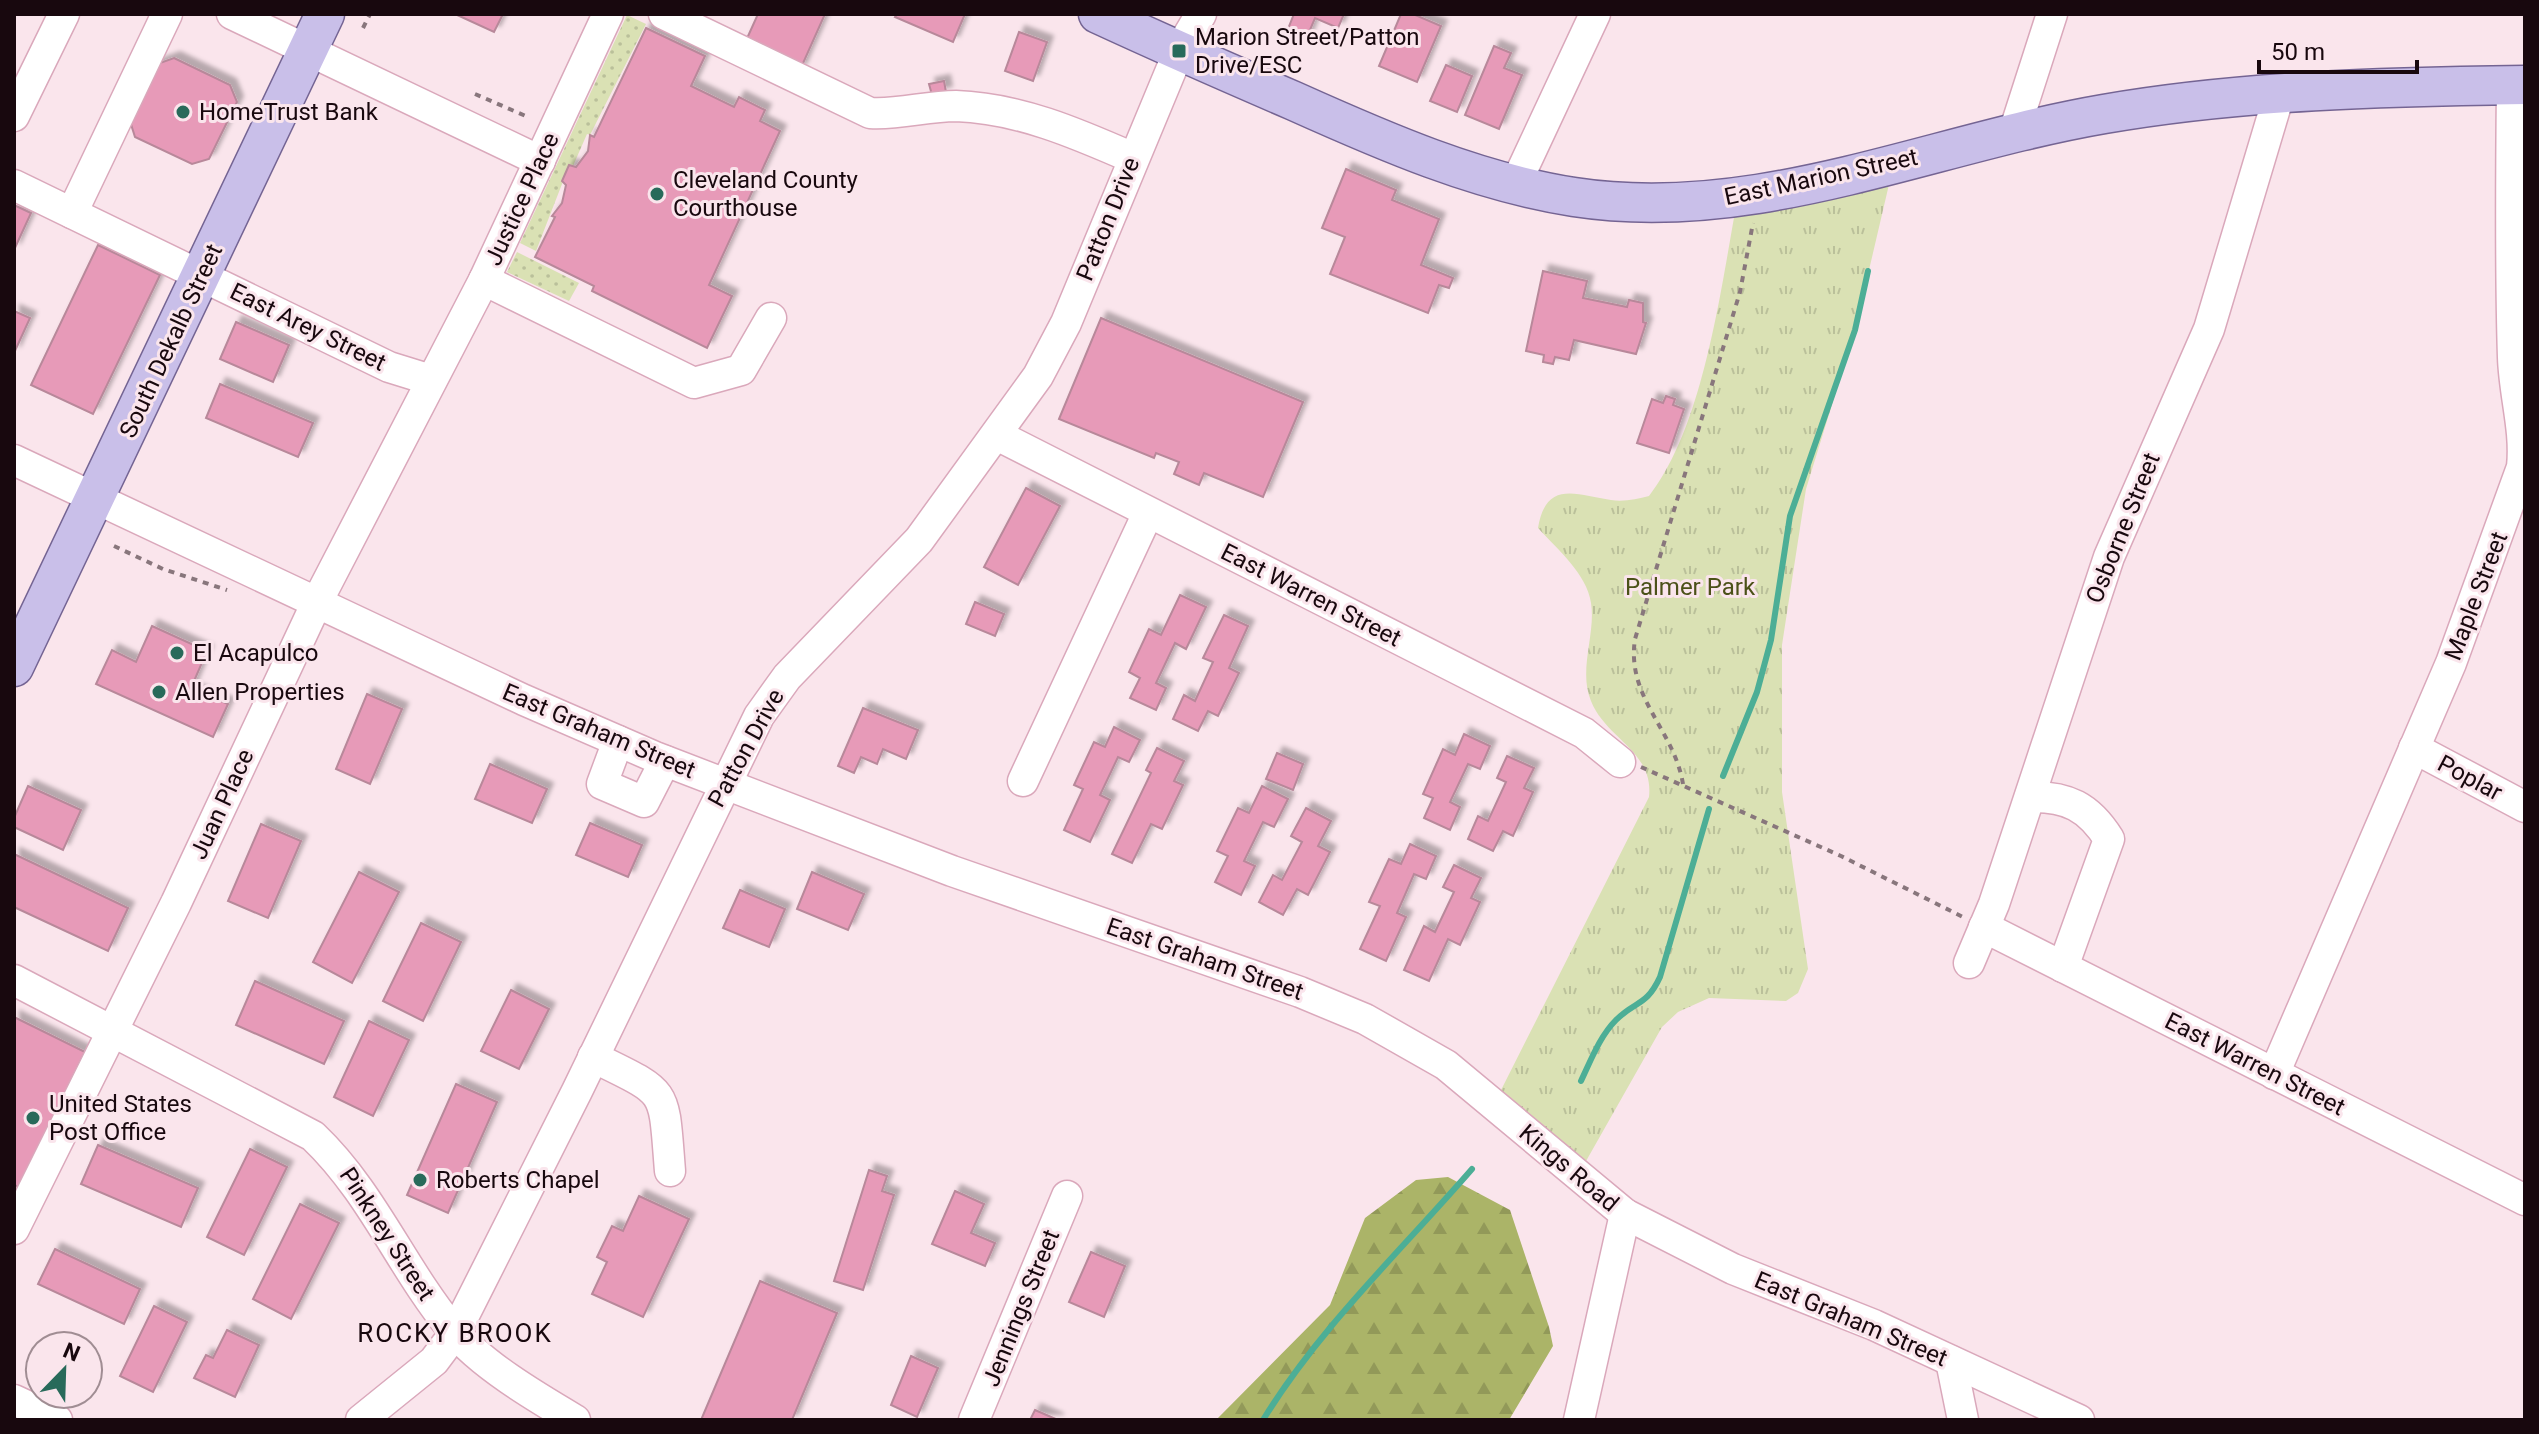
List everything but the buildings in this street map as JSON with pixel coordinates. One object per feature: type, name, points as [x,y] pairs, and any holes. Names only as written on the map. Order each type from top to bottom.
[{"type":"main road","name":"South Dekalb Street","points":[[14,667],[325,14]]},
{"type":"main road","name":"East Marion Street","points":[[1098,14],[1345,124],[1465,169],[1573,197],[1628,202],[1698,201],[1758,193],[1850,175],[2103,114],[2279,95],[2519,86]]},
{"type":"street","points":[[14,116],[64,14]]},
{"type":"street","points":[[72,213],[167,14]]},
{"type":"street","points":[[232,14],[540,161]]},
{"type":"street","name":"Justice Place","points":[[431,380],[484,280],[608,14]]},
{"type":"street","points":[[664,14],[870,113],[892,114],[926,107],[981,108],[1055,125],[1133,158]]},
{"type":"street","name":"Patton Drive","points":[[361,1420],[434,1361],[455,1333],[759,716],[787,677],[919,540],[1038,376],[1066,323],[1179,51],[1201,14]]},
{"type":"street","points":[[1516,183],[1595,14]]},
{"type":"street","points":[[2013,135],[2052,14]]},
{"type":"street","name":"Maple Street","points":[[2274,1074],[2451,663],[2524,467],[2525,444],[2513,362],[2512,305],[2519,86]]},
{"type":"street","name":"Osborne Street","points":[[1969,963],[2030,797],[2109,557],[2209,329],[2279,95]]},
{"type":"street","name":"East Arey Street","points":[[14,185],[389,367],[431,380]]},
{"type":"street","points":[[484,280],[694,383],[741,370],[771,318]]},
{"type":"street","name":"Juan Place","points":[[14,1229],[114,1031],[318,600],[431,380]]},
{"type":"street","name":"East Warren Street","points":[[997,435],[1584,733],[1620,762]]},
{"type":"street","name":"East Graham Street","points":[[14,460],[318,600],[524,700],[665,761],[952,871],[1300,992],[1365,1019],[1423,1050]]},
{"type":"street","points":[[1023,781],[1148,513]]},
{"type":"street","points":[[618,741],[602,784],[644,802],[665,761]]},
{"type":"street","name":"Poplar","points":[[2414,748],[2525,807]]},
{"type":"street","points":[[2030,797],[2056,796],[2094,816],[2109,839],[2063,967]]},
{"type":"street","name":"East Warren Street","points":[[1984,927],[2525,1200]]},
{"type":"street","name":"Pinkney Street","points":[[14,980],[313,1136],[337,1159],[363,1193],[405,1262],[455,1333],[499,1370],[575,1420]]},
{"type":"street","name":"Kings Road","points":[[1423,1050],[1625,1214],[1579,1420]]},
{"type":"street","points":[[593,1057],[658,1092],[664,1105],[670,1171]]},
{"type":"street","name":"Jennings Street","points":[[974,1420],[1067,1196]]},
{"type":"street","name":"East Graham Street","points":[[1625,1214],[1733,1269],[1874,1325],[2079,1420]]},
{"type":"street","points":[[1951,1361],[1963,1420]]},
{"type":"street","points":[[14,1400],[57,1420]]},
{"type":"path","points":[[363,28],[370,14]]},
{"type":"path","points":[[475,94],[528,117]]},
{"type":"path","points":[[1683,784],[1671,747],[1635,681],[1632,662],[1635,639],[1740,292],[1758,193]]},
{"type":"path","points":[[1620,762],[1646,768],[1683,784],[1984,927]]},
{"type":"green space","points":[[627,15],[646,24],[590,135],[587,134],[573,166],[569,166],[536,251],[520,243]]},
{"type":"green space","name":"Palmer Park","points":[[1894,163],[1855,330],[1806,489],[1782,645],[1782,792],[1808,969],[1798,993],[1786,1001],[1709,998],[1678,1012],[1662,1027],[1577,1177],[1494,1104],[1649,797],[1649,781],[1637,756],[1607,726],[1591,701],[1586,677],[1591,603],[1584,582],[1570,562],[1538,528],[1542,513],[1548,502],[1565,494],[1616,501],[1649,496],[1668,466],[1684,431],[1708,352],[1738,196]]},
{"type":"green space","points":[[517,252],[579,283],[569,301],[507,272]]},
{"type":"green space","points":[[1448,1177],[1510,1210],[1549,1327],[1553,1346],[1509,1420],[1216,1420],[1330,1305],[1365,1218],[1416,1180]]},
{"type":"waterway","points":[[1723,776],[1757,692],[1771,640],[1790,516],[1855,330],[1868,271]]},
{"type":"waterway","points":[[1581,1081],[1610,1026],[1645,999],[1660,977],[1709,809]]},
{"type":"waterway","points":[[1263,1420],[1335,1321],[1472,1169]]},
{"type":"place","name":"Marion Street/Patton Drive/ESC","points":[[1179,51]]},
{"type":"place","name":"HomeTrust Bank","points":[[183,112]]},
{"type":"place","name":"Cleveland County Courthouse","points":[[657,194]]},
{"type":"place","name":"El Acapulco","points":[[177,653]]},
{"type":"place","name":"Allen Properties","points":[[159,692]]},
{"type":"place","name":"United States Post Office","points":[[33,1118]]},
{"type":"place","name":"Roberts Chapel","points":[[420,1180]]},
{"type":"district","name":"ROCKY BROOK","points":[[455,1333]]}]
